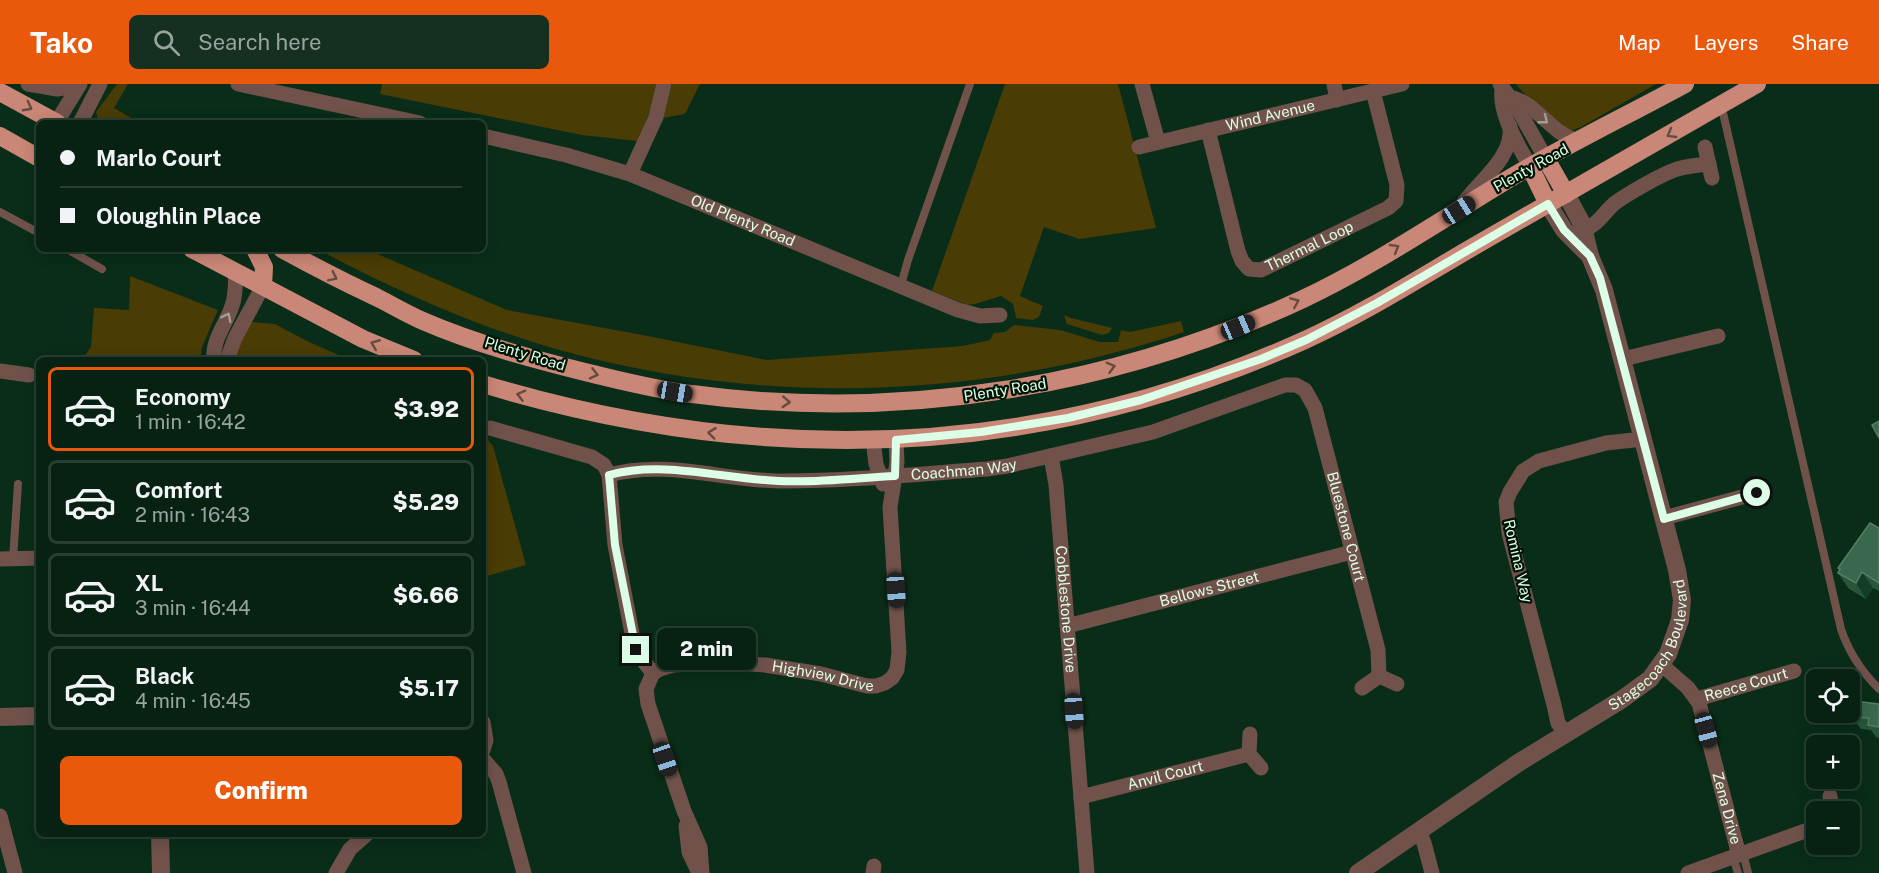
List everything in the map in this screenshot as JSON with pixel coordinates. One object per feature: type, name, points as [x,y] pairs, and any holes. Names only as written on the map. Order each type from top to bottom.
[{"type":"highway","name":"Plenty Road","points":[[287,252],[424,321],[539,361],[640,386],[692,394],[791,403],[889,403],[980,394],[1055,382],[1179,348],[1238,327],[1305,298],[1538,163],[1685,84]]},
{"type":"highway","points":[[486,385],[583,411],[679,430],[801,441],[896,440],[981,432],[1068,418],[1141,400],[1261,359],[1306,340],[1377,303],[1757,84]]},
{"type":"highway","points":[[0,92],[51,120]]},
{"type":"highway","points":[[0,136],[36,155]]},
{"type":"highway","points":[[1538,163],[1566,194]]},
{"type":"highway","points":[[1538,163],[1548,204]]},
{"type":"highway","points":[[198,252],[363,339],[407,357]]},
{"type":"highway","points":[[256,252],[264,267],[263,286]]},
{"type":"street","points":[[28,84],[57,88],[79,85]]},
{"type":"street","points":[[82,120],[100,84]]},
{"type":"street","points":[[238,84],[265,87],[407,120]]},
{"type":"street","points":[[630,174],[656,117],[664,84]]},
{"type":"street","points":[[1142,84],[1158,142]]},
{"type":"street","points":[[1334,84],[1337,99]]},
{"type":"street","name":"Wind Avenue","points":[[1139,147],[1402,84]]},
{"type":"street","points":[[58,120],[79,85]]},
{"type":"street","points":[[1504,90],[1523,102],[1564,135],[1579,141]]},
{"type":"street","points":[[1504,90],[1502,105],[1510,126],[1538,163]]},
{"type":"street","points":[[1504,90],[1538,163]]},
{"type":"street","name":"Thermal Loop","points":[[1208,130],[1238,251],[1242,261],[1249,269],[1261,270],[1389,208],[1396,201],[1397,184],[1373,91]]},
{"type":"street","points":[[1459,210],[1505,152],[1510,140],[1510,126]]},
{"type":"street","name":"Old Plenty Road","points":[[486,137],[566,155],[630,174],[966,312],[980,316],[1000,315]]},
{"type":"street","points":[[1577,234],[1597,223],[1615,204],[1667,174],[1683,168],[1710,171],[1705,147]]},
{"type":"street","name":"Stagecoach Boulevard","points":[[1358,873],[1518,763],[1641,687],[1659,669],[1677,632],[1682,600],[1677,570],[1604,290],[1590,256],[1577,234],[1566,194]]},
{"type":"street","name":"Stagecoach Boulevard","points":[[1548,204],[1560,224],[1577,234]]},
{"type":"street","points":[[214,357],[217,337],[232,306],[236,273]]},
{"type":"street","points":[[228,357],[235,338],[263,286]]},
{"type":"street","points":[[1623,359],[1718,336]]},
{"type":"street","points":[[0,370],[29,375]]},
{"type":"street","name":"Coachman Way","points":[[609,475],[627,470],[650,468],[780,481],[987,469],[1153,432],[1274,388],[1296,385]]},
{"type":"street","name":"Bluestone Court","points":[[1296,385],[1305,390],[1315,408],[1378,650],[1379,676]]},
{"type":"street","points":[[490,428],[592,457],[604,465],[609,475],[615,545],[634,644],[653,674],[646,688],[648,704],[684,811],[689,852],[701,873]]},
{"type":"street","name":"Romina Way","points":[[1569,731],[1554,705],[1509,533],[1506,502],[1515,481],[1532,465],[1546,458],[1642,434]]},
{"type":"street","name":"Highview Drive","points":[[873,440],[876,464],[887,476]]},
{"type":"street","name":"Highview Drive","points":[[653,674],[673,665],[724,662],[810,672],[867,686],[880,685],[888,681],[897,670],[899,652],[887,476],[896,440]]},
{"type":"street","name":"Cobblestone Drive","points":[[1051,456],[1056,485],[1087,873]]},
{"type":"street","points":[[1664,519],[1757,493]]},
{"type":"street","name":"Bellows Street","points":[[1067,626],[1352,552]]},
{"type":"street","points":[[7,559],[36,558]]},
{"type":"street","name":"Zena Drive","points":[[1659,669],[1680,680],[1694,696],[1738,855]]},
{"type":"street","name":"Reece Court","points":[[1694,696],[1794,670]]},
{"type":"street","points":[[1362,688],[1379,676],[1397,684]]},
{"type":"street","points":[[0,717],[36,716]]},
{"type":"street","points":[[1250,734],[1249,754],[1261,768]]},
{"type":"street","name":"Anvil Court","points":[[1081,797],[1249,754]]},
{"type":"street","points":[[486,763],[499,782],[525,873]]},
{"type":"street","points":[[1830,796],[1831,801]]},
{"type":"street","points":[[0,816],[15,873]]},
{"type":"street","points":[[1419,831],[1432,873]]},
{"type":"street","points":[[1688,873],[1806,831]]},
{"type":"street","points":[[160,837],[161,873]]},
{"type":"street","points":[[336,873],[350,849],[364,837]]},
{"type":"lane","points":[[901,285],[911,250],[970,84]]},
{"type":"lane","points":[[1721,104],[1841,629],[1859,668],[1879,689]]},
{"type":"lane","points":[[0,212],[36,231]]},
{"type":"lane","points":[[72,252],[102,269]]},
{"type":"lane","points":[[7,559],[18,484]]},
{"type":"lane","points":[[1738,855],[1738,873]]},
{"type":"lane","points":[[1738,855],[1748,873]]},
{"type":"shaded area","points":[[117,84],[128,84],[114,108],[135,120],[98,120],[96,112]]},
{"type":"shaded area","points":[[382,84],[657,84],[651,109],[637,141],[582,135],[380,94]]},
{"type":"shaded area","points":[[672,84],[700,84],[685,114],[663,118]]},
{"type":"shaded area","points":[[1005,84],[1118,84],[1156,228],[1079,239],[1044,227],[1020,296],[1043,306],[1039,317],[1033,320],[1016,318],[1013,304],[1001,296],[967,305],[932,291]]},
{"type":"shaded area","points":[[1516,84],[1656,84],[1570,131],[1527,97]]},
{"type":"shaded area","points":[[323,252],[373,252],[507,310],[766,360],[963,346],[990,340],[994,333],[1005,332],[1014,325],[1060,330],[1100,342],[1118,342],[1121,330],[1130,332],[1181,321],[1184,332],[1109,354],[1032,371],[954,382],[875,388],[797,387],[718,381],[640,369],[563,351],[499,331],[437,307]]},
{"type":"shaded area","points":[[130,276],[218,310],[202,347],[200,357],[80,357],[86,354],[91,347],[94,308],[129,310]]},
{"type":"shaded area","points":[[1064,315],[1112,328],[1109,333],[1102,335],[1067,324]]},
{"type":"shaded area","points":[[251,322],[275,324],[343,357],[234,357]]},
{"type":"shaded area","points":[[486,438],[493,446],[526,565],[486,576]]},
{"type":"building","points":[[1879,421],[1879,438],[1872,425]]},
{"type":"building","points":[[1870,523],[1879,528],[1879,583],[1862,572],[1856,583],[1838,573],[1840,569],[1838,568]]},
{"type":"building","points":[[1860,702],[1879,704],[1879,727],[1868,725],[1869,718],[1860,717]]},
{"type":"route","points":[[636,650],[615,545],[609,475],[638,468],[650,468],[780,481],[895,476],[896,440],[981,432],[1068,418],[1141,400],[1261,359],[1306,340],[1377,303],[1548,204],[1568,235],[1590,256],[1600,278],[1664,519],[1757,493]]}]
